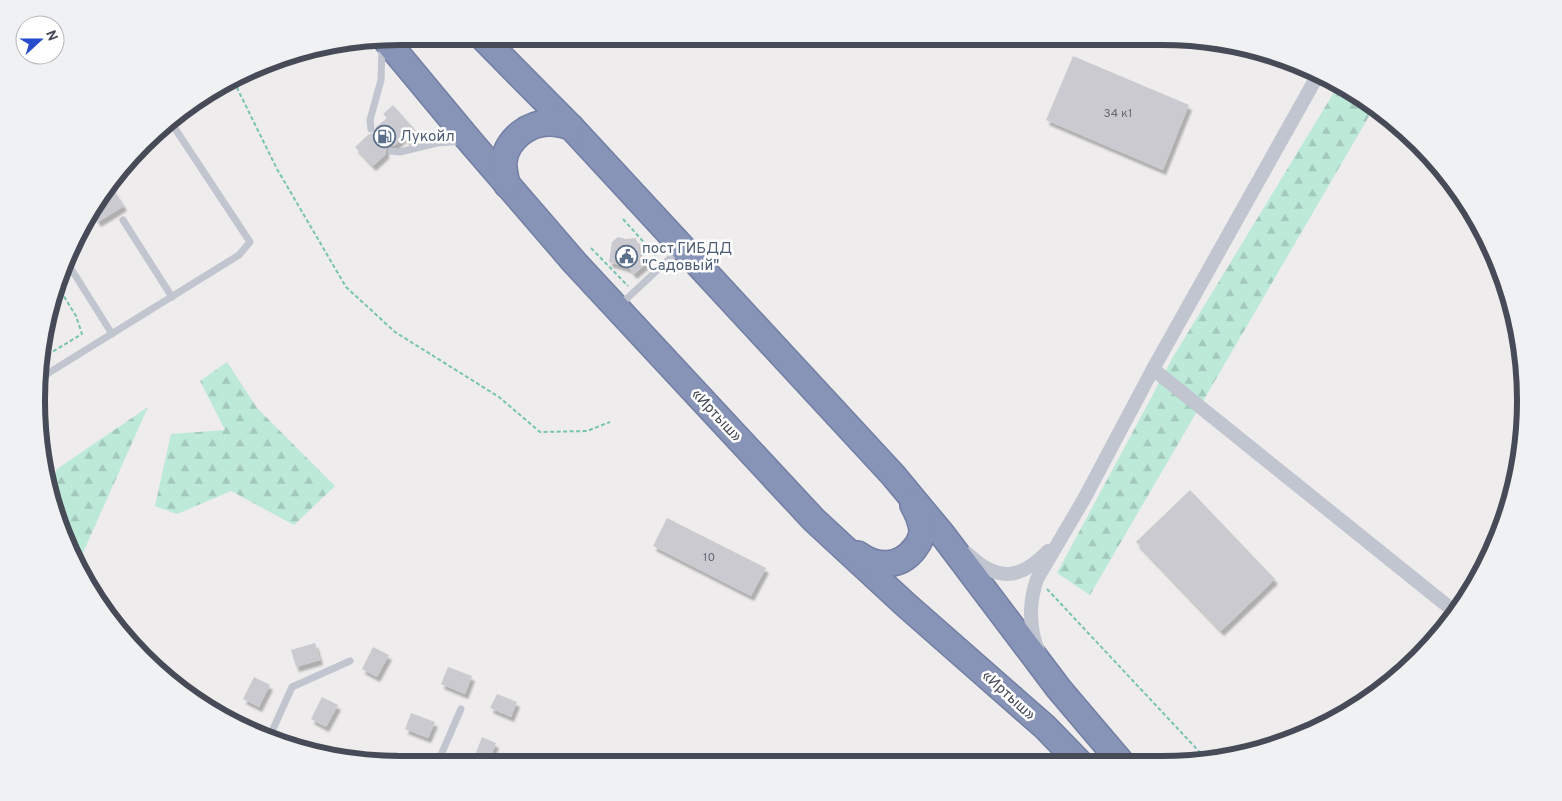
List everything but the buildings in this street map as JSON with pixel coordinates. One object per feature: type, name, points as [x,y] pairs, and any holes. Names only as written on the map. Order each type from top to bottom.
[{"type":"highway","name":"«Иртыш»","points":[[389,45],[507,185],[625,300],[807,512],[906,605],[1045,727],[1073,756]]},
{"type":"highway","points":[[490,45],[571,126],[893,475],[942,534],[1059,689],[1116,756]]},
{"type":"highway","points":[[507,185],[504,162],[508,149],[521,133],[538,124],[552,123],[571,126]]},
{"type":"highway","points":[[831,535],[865,559],[879,564],[893,564],[904,560],[918,544],[922,532],[914,506],[893,475]]},
{"type":"street","points":[[1059,689],[1043,663],[1033,630],[1030,611],[1032,592],[1037,578],[1084,499],[1153,369],[1315,80]]},
{"type":"street","points":[[1153,369],[1450,608]]},
{"type":"street","points":[[820,395],[893,460],[968,554],[986,569],[1008,574],[1020,572],[1036,562],[1062,536]]},
{"type":"lane","points":[[371,129],[370,120],[381,80],[384,46]]},
{"type":"lane","points":[[46,374],[239,256],[250,242],[174,127]]},
{"type":"lane","points":[[391,151],[400,152],[437,143],[469,140]]},
{"type":"lane","points":[[123,220],[172,297]]},
{"type":"lane","points":[[625,300],[682,247]]},
{"type":"lane","points":[[71,268],[112,334]]},
{"type":"lane","points":[[272,732],[292,687],[350,661]]},
{"type":"lane","points":[[440,756],[461,709]]},
{"type":"path","points":[[237,86],[277,169],[346,287],[395,332],[499,396],[540,432],[587,431],[610,422]]},
{"type":"path","points":[[623,219],[664,264]]},
{"type":"path","points":[[591,248],[625,300]]},
{"type":"path","points":[[48,354],[82,334],[76,316],[62,293]]},
{"type":"path","points":[[1037,578],[1201,754]]},
{"type":"green space","points":[[1335,91],[1371,113],[1090,595],[1057,573],[1173,357]]},
{"type":"green space","points":[[227,362],[257,408],[335,486],[294,525],[231,491],[177,514],[155,506],[171,434],[225,430],[200,381]]},
{"type":"green space","points":[[148,407],[81,556],[72,537],[57,493],[53,477],[57,469]]},
{"type":"place","name":"Лукойл","points":[[384,136]]},
{"type":"place","name":"пост ГИБДД \"Садовый\"","points":[[626,257]]}]
